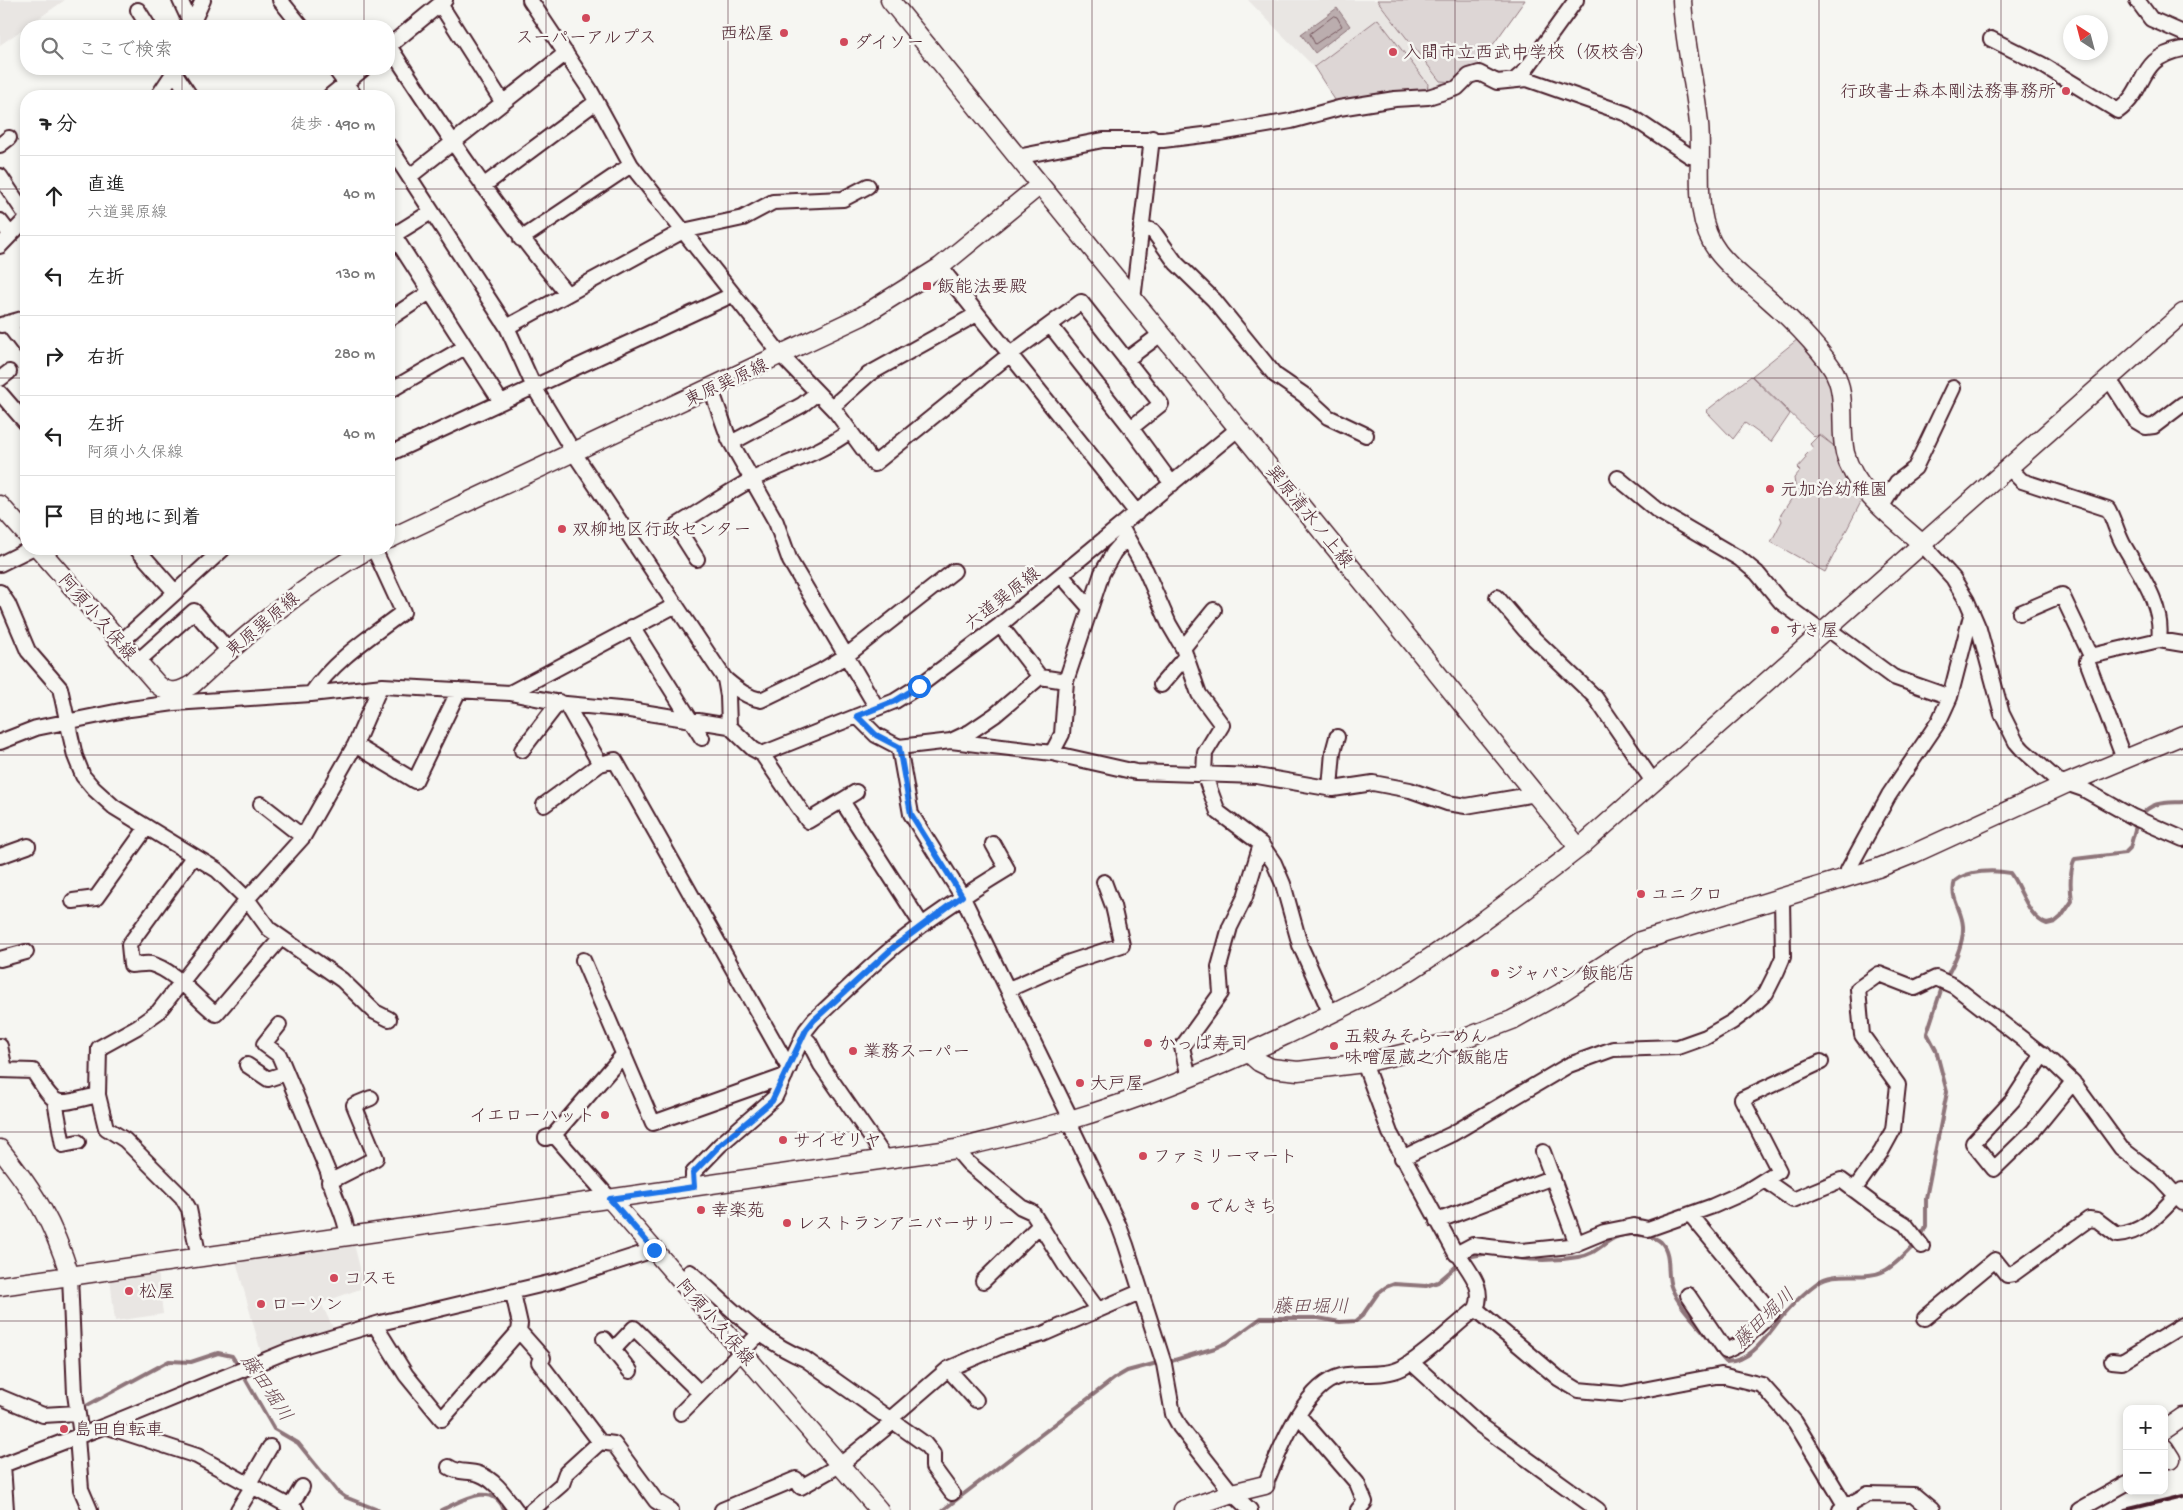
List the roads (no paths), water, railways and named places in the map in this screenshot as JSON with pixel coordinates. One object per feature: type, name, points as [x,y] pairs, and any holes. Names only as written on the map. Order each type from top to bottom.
[{"type":"street","points":[[180,0],[189,20]]},
{"type":"street","points":[[195,20],[203,0]]},
{"type":"street","points":[[280,0],[296,20]]},
{"type":"street","points":[[530,0],[596,102],[631,165],[732,295],[782,356],[832,408],[874,464],[1009,355],[1081,302],[1161,404],[1131,428]]},
{"type":"street","name":"巽原清水ノ上線","points":[[890,0],[1133,300],[1240,428],[1579,848]]},
{"type":"street","points":[[1517,78],[1576,0]]},
{"type":"street","points":[[1682,0],[1699,123],[1702,213],[1709,238],[1729,264],[1790,320],[1832,368],[1838,381],[1845,452],[1849,466],[1864,490],[1922,544],[1957,583],[1979,629],[1996,698],[2016,742],[2057,780],[2083,789],[2138,819],[2183,839]]},
{"type":"street","points":[[2137,0],[2150,19],[2183,33]]},
{"type":"street","points":[[395,41],[443,2],[503,103]]},
{"type":"street","points":[[138,10],[144,20]]},
{"type":"street","points":[[1991,40],[2041,64],[2118,111],[2128,103],[2153,61],[2166,52],[2183,49]]},
{"type":"street","points":[[409,177],[566,54]]},
{"type":"street","points":[[395,55],[453,144],[521,239],[567,294]]},
{"type":"street","points":[[1017,157],[1103,140],[1152,138],[1164,140],[1220,133],[1291,121],[1339,108],[1395,99],[1428,97],[1456,88],[1469,76],[1479,72],[1497,82],[1517,78],[1527,79],[1627,114],[1690,156],[1701,157]]},
{"type":"street","points":[[162,90],[171,75]]},
{"type":"street","points":[[177,75],[186,90]]},
{"type":"street","points":[[340,75],[351,90]]},
{"type":"street","points":[[337,90],[356,75]]},
{"type":"street","points":[[483,186],[596,102]]},
{"type":"street","points":[[1133,300],[1152,138]]},
{"type":"street","points":[[395,155],[507,327],[534,387],[574,453],[725,679],[751,698],[761,700],[821,671],[846,656],[954,571]]},
{"type":"street","points":[[521,239],[631,165]]},
{"type":"street","points":[[0,176],[20,206]]},
{"type":"street","name":"東原巽原線","points":[[395,536],[782,356],[862,316],[940,266],[1040,185]]},
{"type":"street","points":[[507,327],[683,231],[743,218],[773,202],[843,199],[868,186]]},
{"type":"street","points":[[395,231],[431,212]]},
{"type":"street","points":[[0,221],[10,234]]},
{"type":"street","points":[[0,246],[20,225]]},
{"type":"street","points":[[1141,227],[1153,231],[1176,263],[1214,300],[1275,375],[1304,395],[1328,418],[1366,435]]},
{"type":"street","points":[[395,241],[501,402]]},
{"type":"street","points":[[940,266],[1009,355],[1137,513]]},
{"type":"street","points":[[395,315],[430,292]]},
{"type":"street","points":[[395,451],[732,295]]},
{"type":"street","points":[[0,1286],[956,1149],[1070,1120],[1189,1078],[1249,1053],[1331,1014],[1391,982],[1448,946],[1514,899],[1579,848],[2183,313]]},
{"type":"street","points":[[832,408],[869,374],[977,314]]},
{"type":"street","points":[[20,320],[3,324],[20,342]]},
{"type":"street","points":[[1050,325],[1131,428],[1172,484]]},
{"type":"street","points":[[1126,360],[1161,334]]},
{"type":"street","points":[[395,388],[465,347]]},
{"type":"street","points":[[2109,379],[2136,421],[2146,427],[2154,426],[2183,404]]},
{"type":"street","points":[[1882,506],[1897,482],[1915,468],[1953,388]]},
{"type":"street","points":[[711,389],[731,443],[776,522],[790,561],[877,708]]},
{"type":"street","points":[[0,392],[20,416]]},
{"type":"street","points":[[731,443],[802,405],[817,393]]},
{"type":"street","name":"六道巽原線","points":[[762,754],[895,701],[919,686],[1000,625],[1061,575],[1124,532],[1137,513],[1240,428]]},
{"type":"street","points":[[697,559],[676,526],[751,480],[812,454],[836,442],[850,431]]},
{"type":"street","points":[[2009,468],[2022,481],[2108,509],[2116,523],[2122,542],[2152,594],[2160,632],[2159,640]]},
{"type":"street","points":[[1618,478],[1658,511],[1740,559],[1757,573],[1781,602],[1893,677],[1950,697]]},
{"type":"street","points":[[0,505],[20,527]]},
{"type":"street","points":[[1052,753],[1062,734],[1066,682],[1090,608],[1106,563],[1124,532]]},
{"type":"street","points":[[1124,532],[1146,571],[1169,624],[1184,652],[1199,694],[1222,725],[1206,753],[1204,774],[1218,812],[1261,844],[1274,863],[1283,884],[1300,945],[1331,1014]]},
{"type":"street","points":[[0,564],[20,554]]},
{"type":"street","name":"阿須小久保線","points":[[44,555],[158,685]]},
{"type":"street","points":[[142,555],[175,592]]},
{"type":"street","points":[[121,642],[216,555]]},
{"type":"street","name":"東原巽原線","points":[[158,685],[165,690],[174,692],[185,689],[291,598],[316,580],[358,555]]},
{"type":"street","points":[[311,694],[330,671],[403,612],[377,555]]},
{"type":"street","points":[[1061,575],[1090,608]]},
{"type":"street","points":[[0,592],[8,604],[28,651],[60,688],[75,756],[83,776],[94,790],[114,807],[217,870],[247,899],[269,929],[342,980],[375,1012],[389,1019]]},
{"type":"street","points":[[2020,613],[2062,595],[2090,656]]},
{"type":"street","points":[[1497,597],[1525,630],[1595,698],[1654,783]]},
{"type":"street","points":[[510,693],[676,605]]},
{"type":"street","points":[[1161,685],[1214,610]]},
{"type":"street","points":[[138,661],[194,611],[229,651]]},
{"type":"street","points":[[1846,879],[1848,870],[1889,795],[1939,721],[1950,697],[1972,612]]},
{"type":"street","points":[[1000,625],[1040,676],[1066,682]]},
{"type":"street","points":[[632,627],[702,738]]},
{"type":"street","points":[[2124,759],[2087,661],[2090,656],[2159,640],[2183,644]]},
{"type":"street","points":[[951,741],[970,732],[995,715],[1040,676]]},
{"type":"street","points":[[725,679],[728,696],[729,726]]},
{"type":"street","points":[[199,1258],[189,1209],[182,1197],[125,1140],[106,1128],[98,1095],[99,1048],[137,1027],[158,1012],[247,899],[303,837],[355,745],[380,687]]},
{"type":"street","points":[[0,742],[36,728],[68,724],[130,709],[174,703],[311,694],[380,687],[459,690],[510,693],[562,703],[630,710],[729,726],[752,749],[762,754],[808,821],[856,792]]},
{"type":"street","points":[[355,745],[415,780],[459,690]]},
{"type":"street","points":[[522,750],[562,703]]},
{"type":"street","points":[[562,703],[600,764]]},
{"type":"street","points":[[857,716],[876,735],[899,747],[951,741],[1052,753],[1136,772],[1256,776],[1330,788],[1373,783],[1410,790],[1447,803],[1466,806],[1536,794]]},
{"type":"street","points":[[1249,1053],[1259,1062],[1284,1071],[1364,1063],[1460,1040],[1512,1020],[1551,998],[1640,941],[1846,879],[1913,854],[2068,783],[2183,735]]},
{"type":"street","points":[[1330,788],[1333,752],[1337,737]]},
{"type":"street","points":[[899,747],[911,814],[962,896],[1009,989],[1019,1017],[1070,1120],[1119,1226],[1162,1360],[1173,1414],[1180,1426],[1232,1493],[1250,1510]]},
{"type":"street","points":[[544,805],[600,764],[615,760],[787,1072]]},
{"type":"street","points":[[842,801],[922,925]]},
{"type":"street","points":[[261,804],[303,837]]},
{"type":"street","points":[[73,901],[96,898],[147,827]]},
{"type":"street","points":[[694,1187],[693,1173],[720,1145],[772,1101],[802,1036],[814,1020],[895,946],[962,896],[1007,869],[993,844]]},
{"type":"street","points":[[1189,1078],[1182,1047],[1220,993],[1220,967],[1230,927],[1245,897],[1261,844]]},
{"type":"street","points":[[0,856],[28,846]]},
{"type":"street","points":[[193,857],[129,945],[131,965],[150,964],[182,983],[216,1014],[281,938]]},
{"type":"street","points":[[1009,989],[1070,962],[1122,945],[1113,906],[1104,882]]},
{"type":"street","points":[[1402,1158],[1452,1134],[1569,1065],[1613,1049],[1678,1047],[1706,1037],[1732,1022],[1766,993],[1783,957],[1782,899]]},
{"type":"street","points":[[0,959],[26,952]]},
{"type":"street","points":[[583,960],[653,1122],[787,1072]]},
{"type":"street","points":[[1854,1190],[1881,1152],[1893,1130],[1898,1085],[1862,1035],[1858,989],[1879,974],[1915,988],[1936,978],[1954,986],[2043,1054],[2073,1082],[2121,1148],[2181,1196],[2141,1230],[2130,1234],[2117,1235],[2097,1220],[2090,1219],[2013,1274],[2007,1275],[1995,1260],[1925,1318]]},
{"type":"street","points":[[279,1025],[264,1044],[279,1055],[328,1172],[330,1190],[346,1221],[348,1236]]},
{"type":"street","points":[[802,1036],[809,1042],[821,1065],[886,1159]]},
{"type":"street","points":[[0,1046],[3,1070],[33,1071],[55,1101],[63,1145],[78,1142]]},
{"type":"street","name":"阿須小久保線","points":[[624,1054],[550,1137],[610,1199],[879,1510]]},
{"type":"street","points":[[2043,1054],[2013,1100],[1973,1143],[1994,1169],[2033,1131],[2073,1082]]},
{"type":"street","points":[[1461,1258],[1473,1245],[1522,1251],[1577,1244],[1604,1232],[1634,1226],[1648,1229],[1713,1206],[1766,1181],[1779,1171],[1742,1099],[1821,1062]]},
{"type":"street","points":[[1183,1510],[1232,1493],[1265,1486],[1299,1416],[1312,1394],[1328,1382],[1341,1376],[1400,1369],[1476,1308],[1480,1295],[1479,1286],[1461,1258],[1456,1254],[1402,1158],[1390,1133],[1364,1063]]},
{"type":"street","points":[[247,1065],[268,1079],[286,1073]]},
{"type":"street","points":[[55,1101],[61,1103],[98,1095]]},
{"type":"street","points":[[329,1182],[376,1158],[354,1105],[371,1098]]},
{"type":"street","points":[[0,1149],[38,1200],[51,1222],[70,1276],[81,1489],[90,1510]]},
{"type":"street","points":[[956,1149],[968,1163],[1021,1207],[1032,1212],[1065,1266],[1098,1310]]},
{"type":"street","points":[[1543,1152],[1577,1244]]},
{"type":"street","points":[[1437,1221],[1553,1177]]},
{"type":"street","points":[[1766,1181],[1793,1200],[1841,1180],[1877,1208],[1905,1224],[1918,1240]]},
{"type":"street","points":[[1688,1296],[1726,1352],[1738,1345],[1772,1313],[1690,1214]]},
{"type":"street","points":[[983,1281],[1040,1225]]},
{"type":"street","points":[[6,1510],[1,1465],[105,1426],[298,1347],[375,1325],[513,1293],[644,1253]]},
{"type":"street","points":[[690,1272],[760,1332],[790,1353],[806,1359],[925,1444],[933,1454],[933,1467],[952,1493]]},
{"type":"street","points":[[722,1510],[796,1479],[802,1487],[840,1465],[948,1369],[1004,1345],[1043,1334],[1140,1292]]},
{"type":"street","points":[[375,1325],[406,1375],[442,1419],[519,1331],[520,1324],[513,1293]]},
{"type":"street","points":[[1476,1308],[1558,1378],[1578,1390],[1622,1394],[1721,1375],[1762,1385],[1795,1422],[1844,1508],[1868,1494],[1914,1495],[1932,1510]]},
{"type":"street","points":[[2112,1361],[2122,1362],[2183,1324]]},
{"type":"street","points":[[630,1371],[609,1344],[634,1328],[700,1393]]},
{"type":"street","points":[[519,1331],[543,1358],[539,1362],[600,1442],[614,1444],[656,1501],[671,1510]]},
{"type":"street","points":[[681,1413],[760,1332]]},
{"type":"street","points":[[1411,1362],[1480,1425],[1598,1510]]},
{"type":"street","points":[[948,1369],[976,1400]]},
{"type":"street","points":[[0,1397],[43,1415],[77,1413]]},
{"type":"street","points":[[1299,1416],[1358,1484],[1365,1502],[1358,1510]]},
{"type":"street","points":[[2168,1427],[2183,1417]]},
{"type":"street","points":[[105,1426],[197,1456],[293,1508],[302,1487]]},
{"type":"street","points":[[532,1510],[562,1484],[566,1473],[600,1442]]},
{"type":"street","points":[[238,1510],[270,1447]]},
{"type":"street","points":[[449,1467],[456,1472],[479,1474],[495,1484],[516,1510]]},
{"type":"street","points":[[2079,1510],[2123,1485]]},
{"type":"water","points":[[1337,8],[1350,26],[1315,53],[1301,34]]},
{"type":"waterway","name":"藤田堀川","points":[[2141,816],[2154,805],[2183,802]]},
{"type":"waterway","name":"藤田堀川","points":[[1946,978],[1958,953],[1963,932],[1962,920],[1954,893],[1955,881],[1960,877],[1974,873],[1996,871],[2010,873],[2030,909],[2040,921],[2047,924],[2055,922],[2061,917],[2072,901],[2070,880],[2075,859],[2125,853],[2130,848],[2137,822]]},
{"type":"waterway","name":"藤田堀川","points":[[1921,1237],[1926,1226],[1926,1198],[1947,1092],[1936,1050],[1927,1033],[1943,984]]},
{"type":"waterway","name":"藤田堀川","points":[[1506,1256],[1532,1260],[1569,1258],[1594,1252],[1612,1239],[1629,1234],[1656,1239],[1665,1247],[1670,1283],[1675,1295],[1726,1362],[1736,1361],[1753,1351],[1789,1308],[1817,1283],[1832,1277],[1868,1275],[1884,1271],[1897,1262],[1916,1243]]},
{"type":"waterway","name":"藤田堀川","points":[[1168,1362],[1215,1348],[1228,1342],[1261,1318],[1318,1318],[1340,1322],[1356,1321],[1362,1316],[1378,1293],[1386,1287],[1394,1284],[1426,1286],[1438,1282],[1467,1257],[1489,1253]]},
{"type":"waterway","name":"藤田堀川","points":[[88,1405],[169,1361],[191,1362],[218,1353],[232,1356],[239,1367]]},
{"type":"waterway","name":"藤田堀川","points":[[943,1510],[1115,1378],[1127,1371],[1161,1362]]},
{"type":"waterway","name":"藤田堀川","points":[[242,1373],[274,1429],[298,1443],[337,1491],[345,1497],[378,1510]]},
{"type":"waterway","name":"藤田堀川","points":[[441,1510],[466,1499],[484,1495],[492,1496],[499,1501],[504,1510]]},
{"type":"railway","points":[[2125,1510],[2183,1496]]},
{"type":"place","name":"スーパーアルプス","points":[[586,18]]},
{"type":"place","name":"西松屋","points":[[784,33]]},
{"type":"place","name":"ダイソー","points":[[844,42]]},
{"type":"place","name":"入間市立西武中学校（仮校舎）","points":[[1393,52]]},
{"type":"place","name":"行政書士森本剛法務事務所","points":[[2066,91]]},
{"type":"place","name":"飯能法要殿","points":[[927,286]]},
{"type":"place","name":"元加治幼稚園","points":[[1770,489]]},
{"type":"place","name":"双柳地区行政センター","points":[[562,529]]},
{"type":"place","name":"すき屋","points":[[1775,630]]},
{"type":"place","name":"ユニクロ","points":[[1641,894]]},
{"type":"place","name":"ジャパン 飯能店","points":[[1495,973]]},
{"type":"place","name":"かっぱ寿司","points":[[1148,1043]]},
{"type":"place","name":"五穀みそらーめん 味噌屋蔵之介 飯能店","points":[[1334,1046]]},
{"type":"place","name":"業務スーパー","points":[[853,1051]]},
{"type":"place","name":"大戸屋","points":[[1080,1083]]},
{"type":"place","name":"イエローハット","points":[[605,1115]]},
{"type":"place","name":"サイゼリヤ","points":[[783,1140]]},
{"type":"place","name":"ファミリーマート","points":[[1143,1156]]},
{"type":"place","name":"でんきち","points":[[1195,1206]]},
{"type":"place","name":"幸楽苑","points":[[701,1210]]},
{"type":"place","name":"レストランアニバーサリー","points":[[787,1223]]},
{"type":"place","name":"コスモ","points":[[334,1278]]},
{"type":"place","name":"松屋","points":[[129,1291]]},
{"type":"place","name":"ローソン","points":[[261,1304]]},
{"type":"place","name":"島田自転車","points":[[64,1429]]}]
